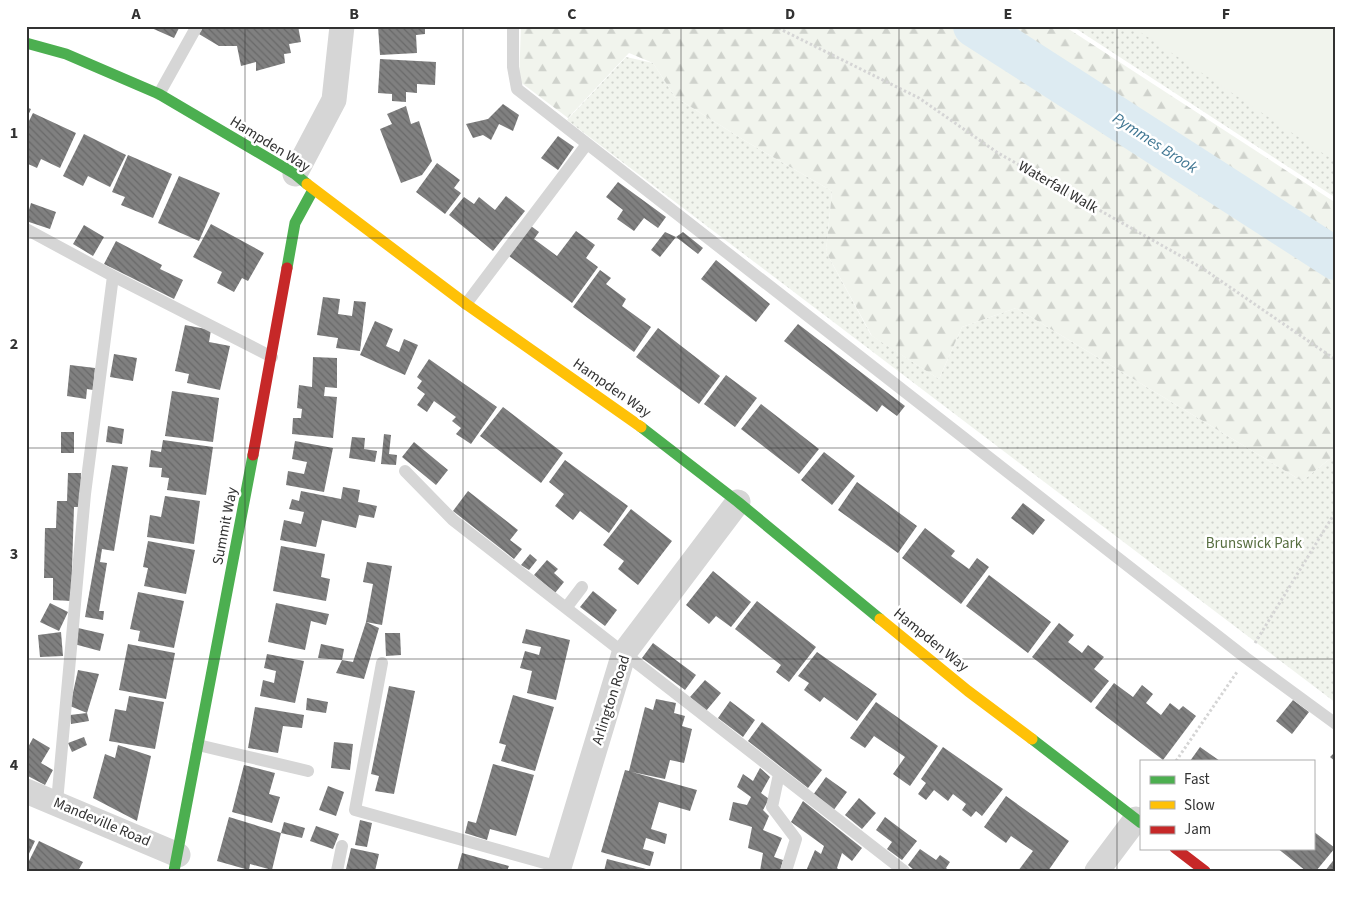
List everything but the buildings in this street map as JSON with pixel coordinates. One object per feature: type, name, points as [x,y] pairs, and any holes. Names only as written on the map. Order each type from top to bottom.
[{"type":"street","points":[[304,182],[334,100],[342,26]]},
{"type":"street","name":"Hampden Way","points":[[26,43],[66,54],[160,94],[304,182],[466,304],[635,422],[738,502],[968,691],[1138,821]]},
{"type":"street","name":"Summit Way","points":[[176,863],[304,182]]},
{"type":"street","name":"Arlington Road","points":[[559,869],[624,653],[738,502]]},
{"type":"street","name":"Mandeville Road","points":[[26,790],[57,802],[176,863]]},
{"type":"street","points":[[1097,871],[1138,821]]},
{"type":"street","points":[[1178,850],[1205,871]]},
{"type":"lane","points":[[160,94],[198,26]]},
{"type":"lane","points":[[513,26],[513,67],[517,89],[1246,658],[1336,724]]},
{"type":"lane","points":[[466,304],[587,144]]},
{"type":"lane","points":[[26,228],[113,276],[272,357]]},
{"type":"lane","points":[[57,802],[85,494],[113,276]]},
{"type":"lane","points":[[404,472],[453,520],[904,871]]},
{"type":"lane","points":[[566,608],[582,587]]},
{"type":"lane","points":[[382,663],[355,810],[559,869]]},
{"type":"lane","points":[[198,745],[308,771]]},
{"type":"lane","points":[[779,774],[772,807],[796,839],[786,871]]},
{"type":"lane","points":[[337,871],[342,846]]},
{"type":"path","name":"Waterfall Walk","points":[[774,26],[919,98],[998,152],[1202,268],[1336,360]]},
{"type":"path","points":[[1177,760],[1246,658],[1336,511]]},
{"type":"green space","points":[[521,26],[1064,26],[1336,203],[1336,454],[1302,481],[1016,308],[962,327],[939,379],[872,336],[826,252],[832,191],[747,142],[675,97],[653,63],[629,53],[568,118],[519,81]]},
{"type":"green space","points":[[1072,26],[1336,26],[1336,198]]},
{"type":"green space","points":[[1131,26],[1336,26],[1336,162]]},
{"type":"green space","name":"Brunswick Park","points":[[626,57],[653,63],[675,97],[747,142],[832,191],[826,252],[871,335],[939,379],[962,327],[1016,308],[1302,481],[1336,454],[1336,703],[567,120]]},
{"type":"waterway","name":"Pymmes Brook","points":[[974,26],[1336,259]]},
{"type":"traffic: fast","points":[[26,43],[66,54],[159,94],[295,174],[307,184]]},
{"type":"traffic: fast","points":[[287,268],[295,223],[313,190]]},
{"type":"traffic: fast","points":[[641,427],[738,502],[880,619]]},
{"type":"traffic: fast","points":[[174,871],[253,455]]},
{"type":"traffic: fast","points":[[1032,739],[1140,822]]},
{"type":"traffic: slow","points":[[307,184],[466,304],[641,427]]},
{"type":"traffic: slow","points":[[880,619],[968,691],[1032,739]]},
{"type":"traffic: jam","points":[[253,455],[287,268]]},
{"type":"traffic: jam","points":[[1178,850],[1205,871]]}]
